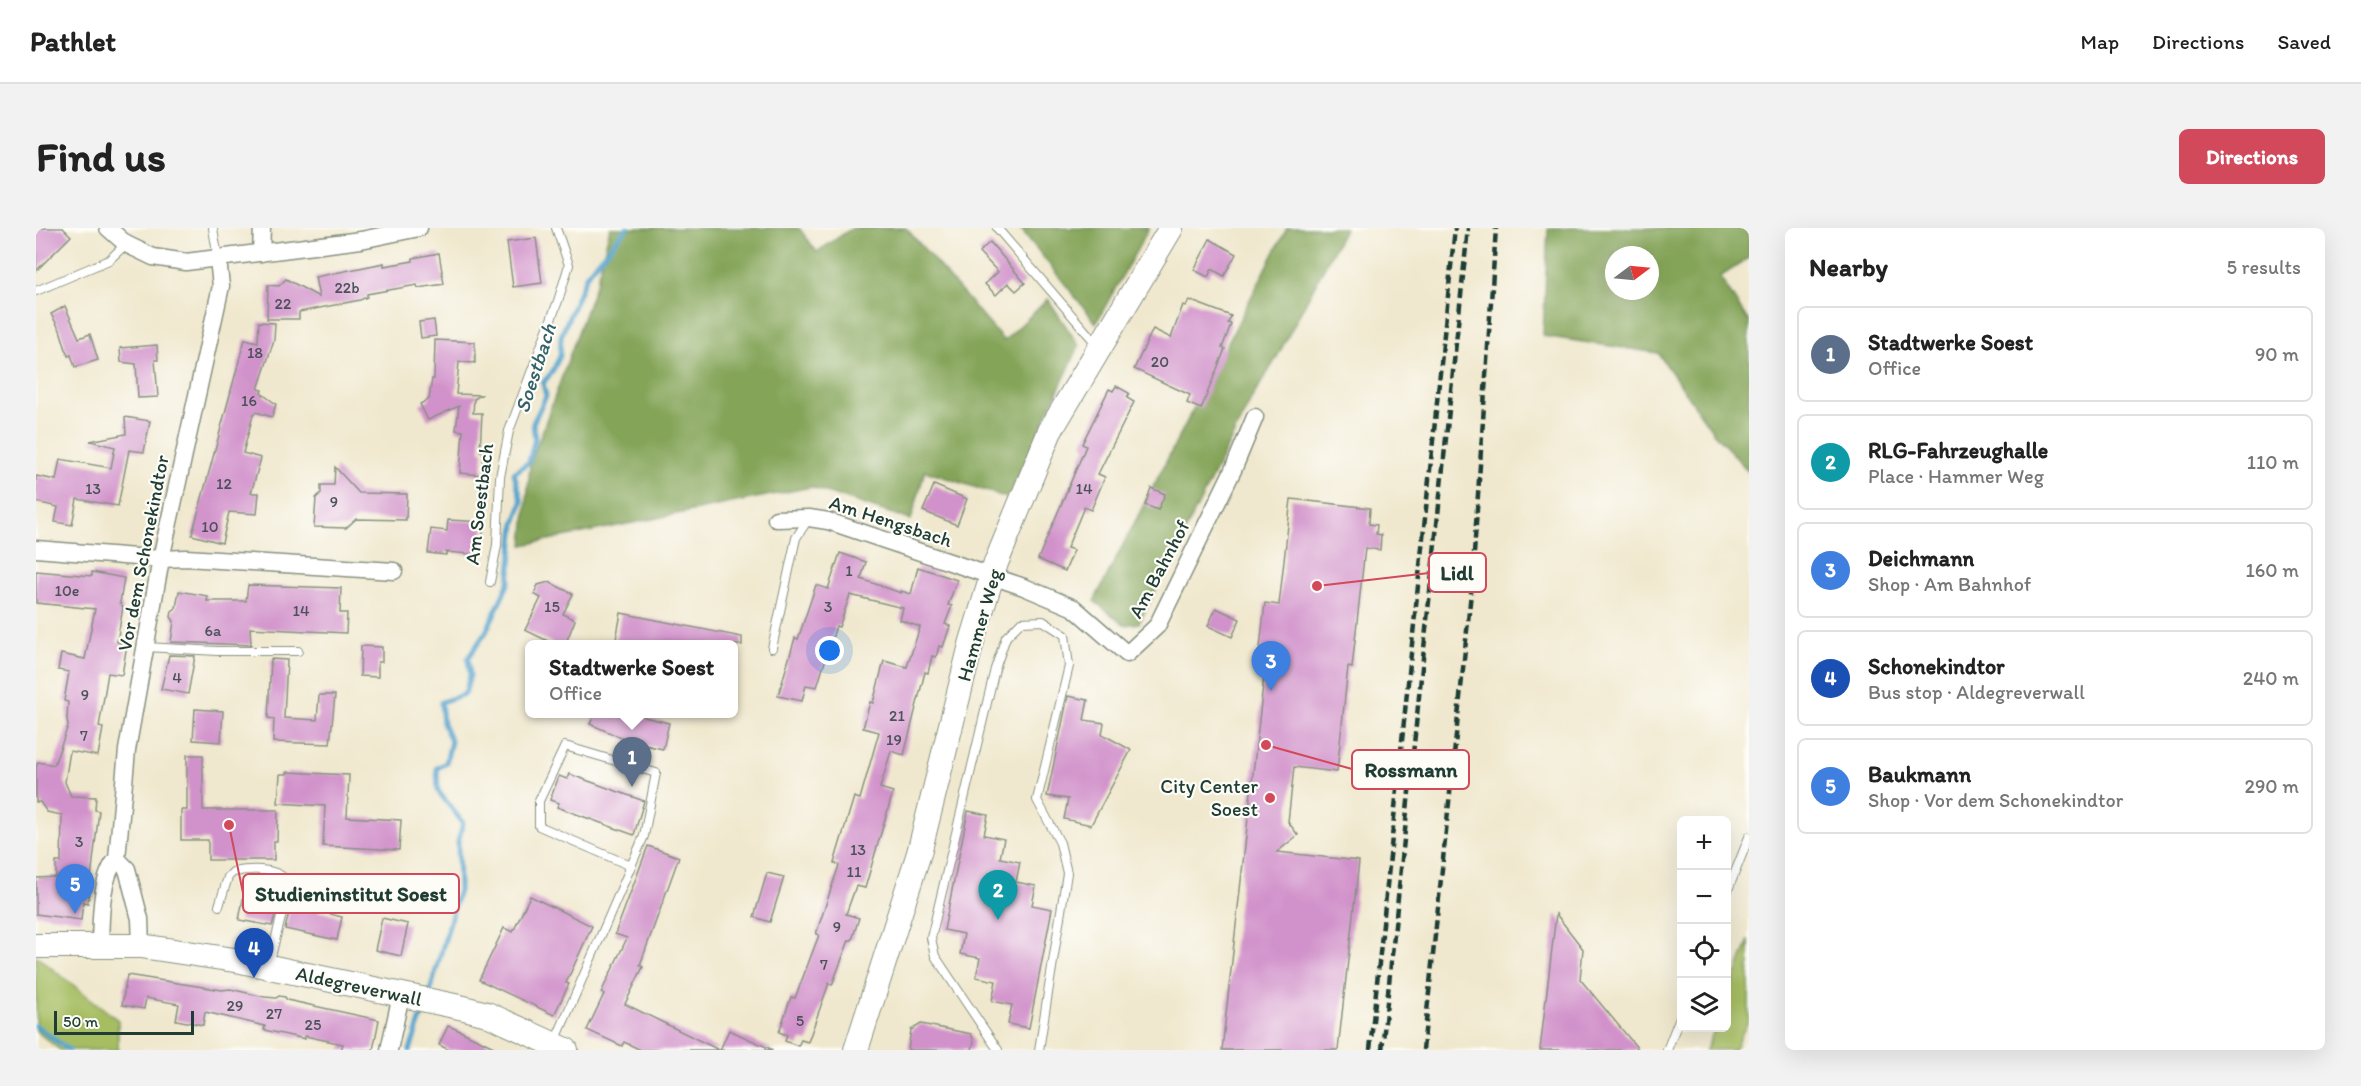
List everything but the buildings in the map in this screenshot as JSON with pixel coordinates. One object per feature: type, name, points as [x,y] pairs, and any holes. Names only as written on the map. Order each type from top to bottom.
[{"type":"street","points":[[108,228],[126,244],[153,257],[186,262],[362,240],[419,228]]},
{"type":"street","points":[[261,253],[262,228]]},
{"type":"street","name":"Hammer Weg","points":[[856,1050],[919,853],[972,641],[991,575],[1050,431],[1171,228]]},
{"type":"street","name":"Vor dem Schonekindtor","points":[[100,944],[101,915],[109,868],[117,859],[127,750],[161,559],[221,286],[218,259]]},
{"type":"street","name":"Am Bahnhof","points":[[991,575],[1074,608],[1127,654],[1157,626],[1233,470],[1255,417]]},
{"type":"street","name":"Am Hengsbach","points":[[776,519],[809,518],[828,521],[991,575]]},
{"type":"street","points":[[36,549],[161,559],[186,558],[394,571]]},
{"type":"street","points":[[117,859],[127,869],[140,919],[141,946]]},
{"type":"street","name":"Aldegreverwall","points":[[36,946],[100,944],[141,946],[268,967],[487,1014],[560,1047]]},
{"type":"street","points":[[390,1050],[406,996]]},
{"type":"lane","points":[[213,228],[218,259]]},
{"type":"lane","name":"Am Soestbach","points":[[490,582],[497,545],[500,477],[509,431],[558,301],[569,265],[556,228]]},
{"type":"lane","points":[[997,228],[1099,348]]},
{"type":"lane","points":[[36,291],[109,260],[126,244]]},
{"type":"lane","points":[[772,648],[796,538],[809,518]]},
{"type":"lane","points":[[998,1050],[935,956],[931,938],[968,777],[979,744],[995,669],[1006,636],[1021,622],[1043,621],[1065,635],[1069,666],[1037,801],[1060,843],[1067,873],[1039,1050]]},
{"type":"lane","points":[[146,647],[217,651],[298,651]]},
{"type":"lane","points":[[560,1047],[644,836],[656,773],[565,746],[539,801],[539,826],[631,866]]},
{"type":"lane","points":[[1731,883],[1749,837]]},
{"type":"lane","points":[[219,906],[228,877],[233,872],[274,871],[282,874],[286,880],[286,898],[268,967]]},
{"type":"lane","points":[[1667,1050],[1677,1025]]},
{"type":"green space","points":[[610,228],[799,228],[817,252],[852,228],[906,228],[1004,341],[1048,299],[1079,346],[1008,498],[925,471],[911,520],[811,487],[523,545],[530,465],[597,280]]},
{"type":"green space","points":[[1020,228],[1149,228],[1096,323]]},
{"type":"green space","points":[[1287,228],[1345,228],[1276,359],[1252,398],[1139,623],[1125,625],[1094,601]]},
{"type":"green space","points":[[1548,228],[1749,228],[1749,258],[1720,277],[1749,322],[1749,472],[1713,432],[1658,353],[1543,336]]},
{"type":"green space","points":[[1749,940],[1749,1019],[1734,1050],[1706,1050],[1713,1032],[1731,1032],[1731,987]]},
{"type":"green space","points":[[36,956],[118,1020],[118,1050],[60,1050],[36,1031]]},
{"type":"waterway","name":"Soestbach","points":[[429,995],[459,890],[458,842],[463,823],[438,791],[437,768],[446,763],[451,741],[443,723],[441,702],[465,694],[470,675],[468,658],[486,632],[509,582],[515,523],[522,502],[514,473],[529,462],[535,439],[533,423],[546,396],[543,383],[560,356],[561,336],[587,274],[627,228]]},
{"type":"waterway","name":"Soestbach","points":[[410,1050],[425,1006]]},
{"type":"waterway","points":[[36,1026],[69,1050]]},
{"type":"railway","points":[[1370,1050],[1455,228]]},
{"type":"railway","points":[[1382,1050],[1468,228]]},
{"type":"railway","points":[[1423,1050],[1472,583],[1496,228]]},
{"type":"place","name":"Lidl","points":[[1317,586]]},
{"type":"place","name":"Deichmann","points":[[1271,691]]},
{"type":"place","name":"Rossmann","points":[[1266,745]]},
{"type":"place","name":"Stadtwerke Soest","points":[[632,787]]},
{"type":"place","name":"City Center Soest","points":[[1270,798]]},
{"type":"place","name":"Studieninstitut Soest","points":[[229,825]]},
{"type":"place","name":"Baukmann","points":[[75,914]]},
{"type":"place","name":"RLG-Fahrzeughalle","points":[[998,920]]},
{"type":"place","name":"Schonekindtor","points":[[254,978]]}]
